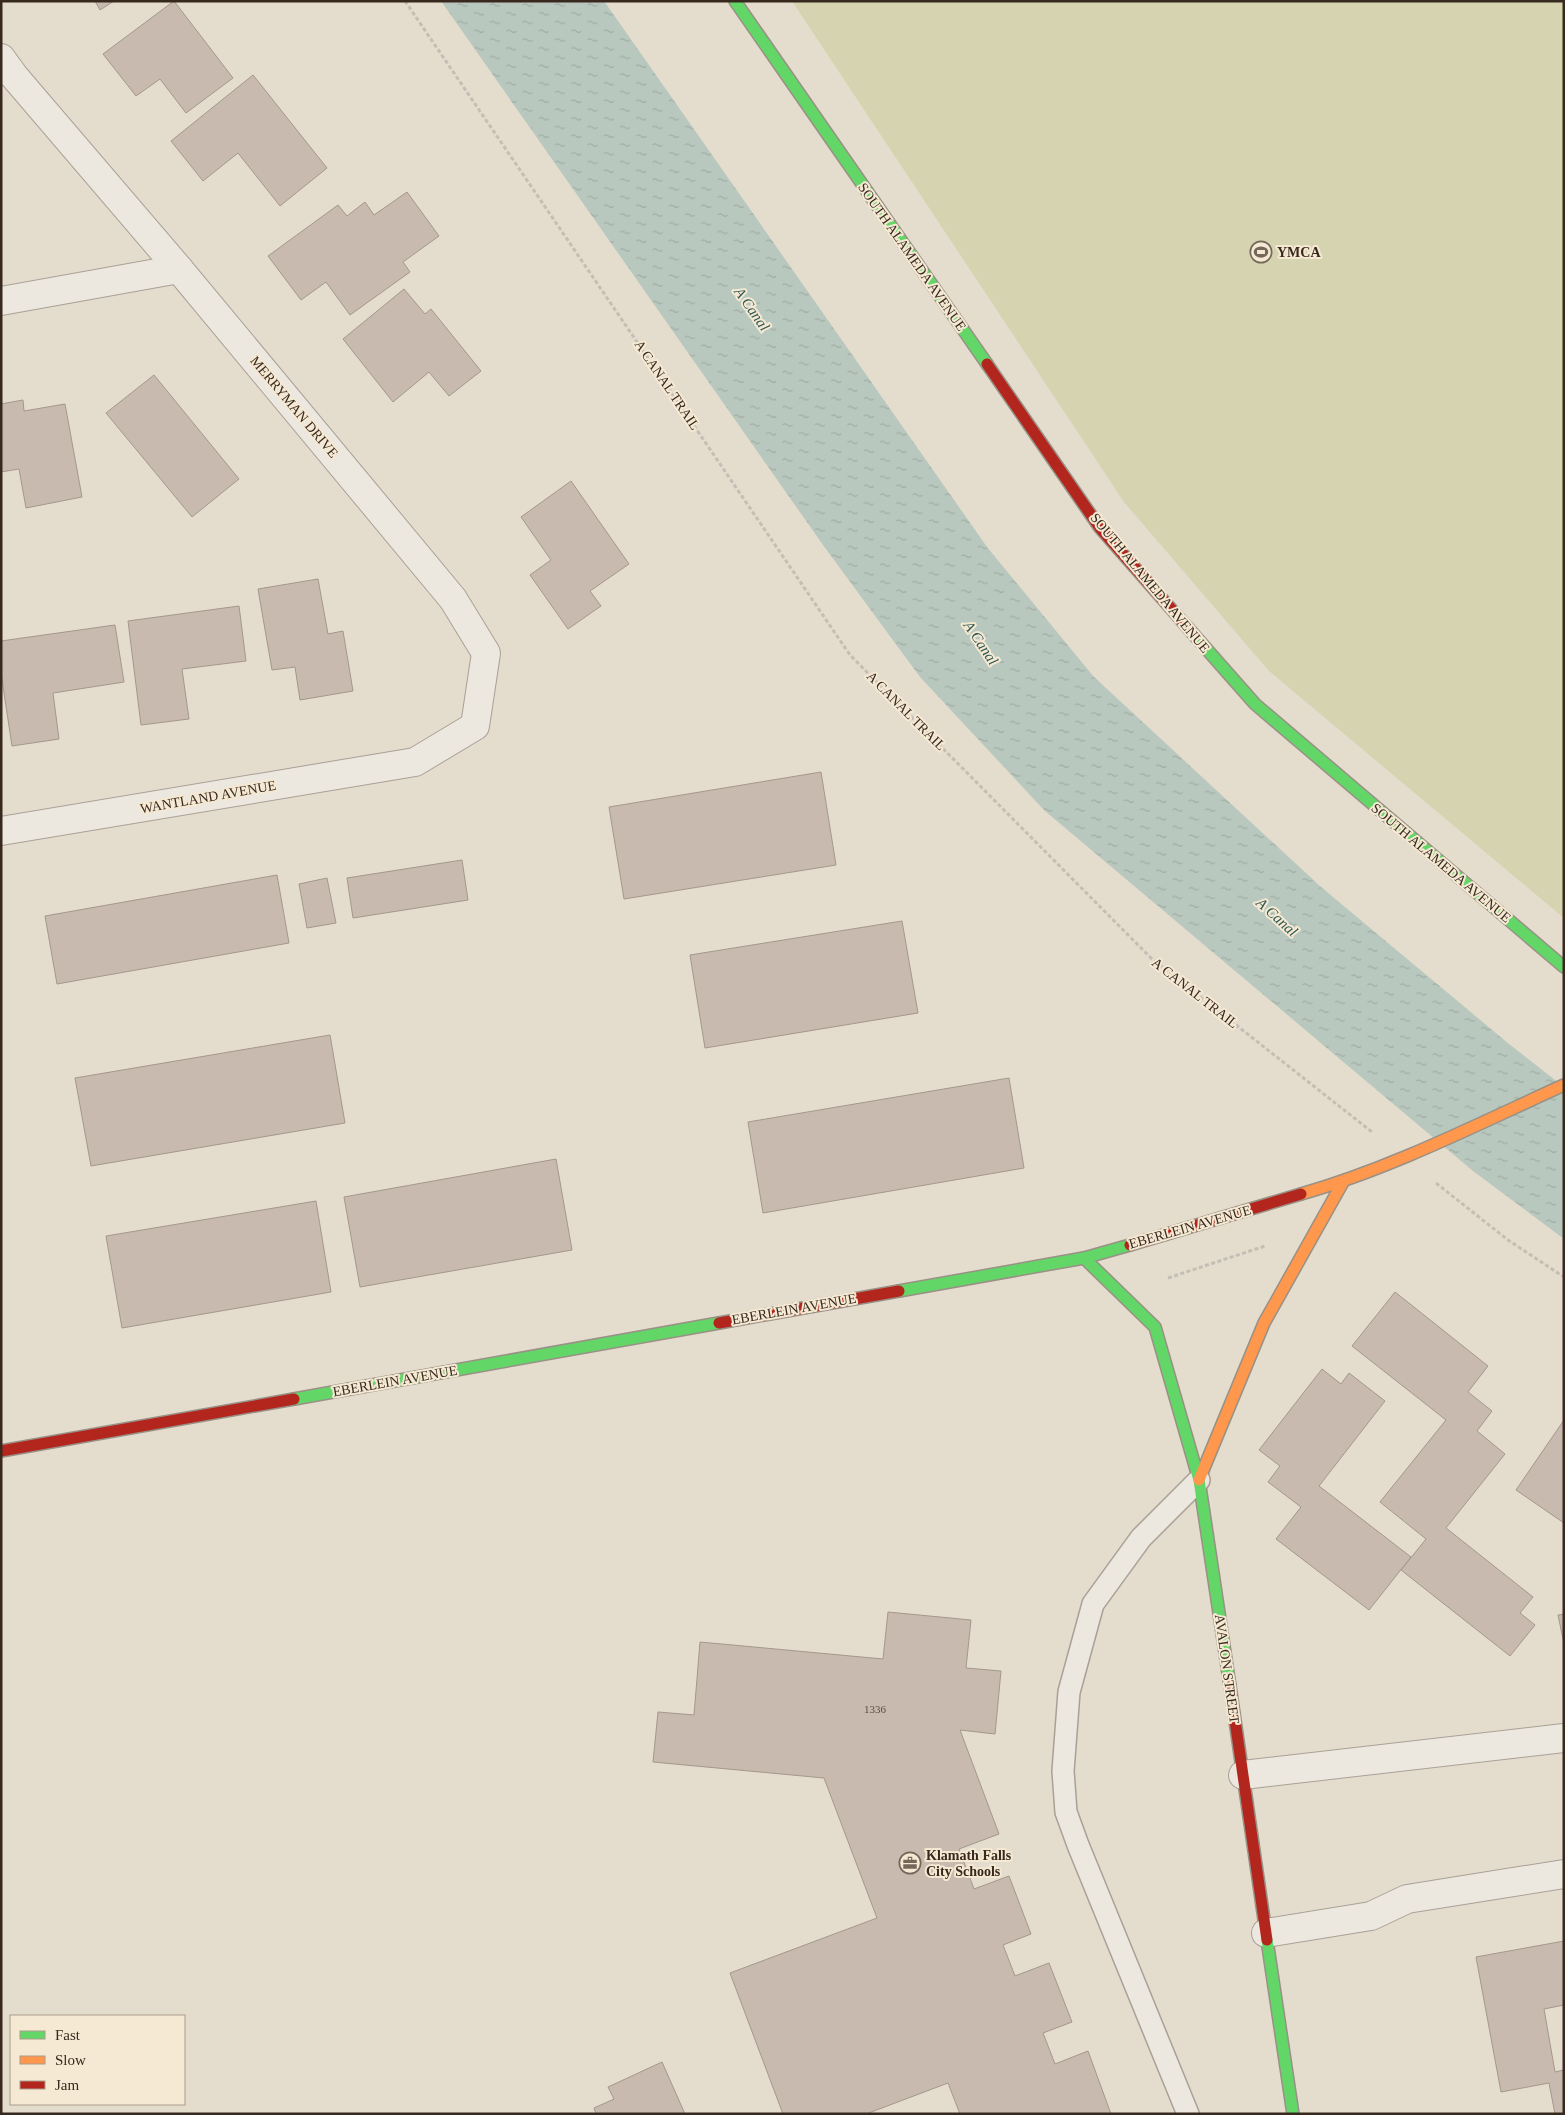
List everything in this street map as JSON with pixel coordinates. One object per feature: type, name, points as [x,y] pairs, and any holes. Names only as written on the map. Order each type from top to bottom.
[{"type":"street","name":"SOUTH ALAMEDA AVENUE","points":[[735,1],[1100,528],[1254,704],[1564,967]]},
{"type":"street","name":"MERRYMAN DRIVE","points":[[1,58],[14,76],[179,269],[453,599],[486,653],[475,726],[415,762]]},
{"type":"street","points":[[1,301],[179,269]]},
{"type":"street","name":"WANTLAND AVENUE","points":[[1,832],[415,762]]},
{"type":"street","name":"EBERLEIN AVENUE","points":[[1,1451],[1084,1258],[1343,1182],[1404,1157],[1564,1085]]},
{"type":"street","points":[[1199,1480],[1264,1323],[1343,1182]]},
{"type":"street","name":"AVALON STREET","points":[[1084,1258],[1155,1327],[1199,1480],[1293,2114]]},
{"type":"street","points":[[1243,1775],[1564,1738]]},
{"type":"street","points":[[1266,1932],[1371,1916],[1407,1899],[1564,1874]]},
{"type":"lane","points":[[1188,2114],[1078,1845],[1066,1812],[1063,1771],[1069,1692],[1093,1604],[1141,1538],[1199,1480]]},
{"type":"path","name":"A CANAL TRAIL","points":[[404,1],[850,654],[1151,958],[1508,1240],[1564,1277]]},
{"type":"path","points":[[1168,1278],[1270,1245]]},
{"type":"shaded area","name":"YMCA","points":[[792,1],[1564,1],[1564,918],[1269,671],[1124,502]]},
{"type":"water","name":"A Canal","points":[[441,1],[604,1],[987,547],[1094,677],[1321,887],[1509,1044],[1564,1087],[1564,1239],[1473,1171],[1045,811],[920,677],[823,545]]},
{"type":"building","points":[[95,1],[114,1],[100,10]]},
{"type":"building","points":[[174,1],[233,78],[186,113],[160,79],[136,96],[103,54]]},
{"type":"building","points":[[253,75],[327,168],[280,206],[238,153],[203,181],[171,141]]},
{"type":"building","points":[[407,192],[439,236],[403,262],[410,272],[350,315],[326,282],[301,300],[268,256],[338,205],[347,216],[365,202],[374,215]]},
{"type":"building","points":[[404,289],[425,314],[431,309],[481,371],[449,396],[429,372],[393,402],[343,339]]},
{"type":"building","points":[[154,375],[239,479],[192,517],[106,413]]},
{"type":"building","points":[[23,400],[24,411],[65,404],[82,497],[26,508],[19,469],[1,472],[1,404]]},
{"type":"building","points":[[571,481],[629,564],[590,591],[601,606],[568,629],[530,575],[551,560],[521,517]]},
{"type":"building","points":[[318,579],[328,634],[343,631],[353,691],[300,700],[295,667],[272,670],[258,589]]},
{"type":"building","points":[[239,606],[246,661],[182,669],[189,719],[141,725],[128,621]]},
{"type":"building","points":[[115,625],[124,682],[53,693],[59,739],[12,746],[1,673],[1,641]]},
{"type":"building","points":[[821,772],[836,865],[624,899],[609,807]]},
{"type":"building","points":[[462,860],[468,900],[353,918],[347,878]]},
{"type":"building","points":[[277,875],[289,943],[57,984],[45,916]]},
{"type":"building","points":[[327,878],[336,923],[307,928],[299,884]]},
{"type":"building","points":[[902,921],[918,1013],[705,1048],[690,955]]},
{"type":"building","points":[[330,1035],[345,1123],[91,1166],[75,1078]]},
{"type":"building","points":[[1009,1078],[1024,1168],[763,1213],[748,1122]]},
{"type":"building","points":[[556,1159],[572,1250],[360,1287],[344,1197]]},
{"type":"building","points":[[316,1201],[331,1292],[122,1328],[106,1236]]},
{"type":"building","points":[[1395,1292],[1488,1366],[1468,1392],[1492,1411],[1477,1431],[1505,1454],[1446,1528],[1533,1597],[1520,1613],[1535,1625],[1510,1656],[1401,1570],[1426,1539],[1380,1502],[1446,1420],[1352,1346]]},
{"type":"building","points":[[1322,1369],[1341,1384],[1349,1373],[1385,1401],[1319,1486],[1411,1557],[1369,1610],[1276,1539],[1301,1507],[1268,1482],[1280,1466],[1259,1450]]},
{"type":"building","points":[[1564,1420],[1564,1523],[1516,1490]]},
{"type":"building","name":"Klamath Falls City Schools","points":[[888,1612],[971,1620],[966,1668],[1001,1671],[995,1734],[960,1730],[999,1834],[959,1849],[974,1889],[1009,1876],[1031,1934],[1003,1945],[1015,1976],[1049,1963],[1072,2022],[1043,2033],[1055,2064],[1088,2051],[1111,2114],[960,2114],[948,2083],[866,2114],[783,2114],[730,1973],[877,1918],[824,1778],[653,1762],[658,1712],[694,1715],[700,1642],[883,1659]]},
{"type":"building","points":[[1564,1614],[1564,1644],[1558,1615]]},
{"type":"building","points":[[1564,1941],[1564,2005],[1544,2009],[1555,2072],[1564,2070],[1564,2114],[1555,2114],[1549,2083],[1501,2092],[1476,1957]]},
{"type":"building","points":[[662,2062],[685,2114],[596,2114],[594,2108],[614,2099],[608,2087]]},
{"type":"traffic: fast","points":[[735,1],[987,364]]},
{"type":"traffic: fast","points":[[1188,628],[1255,704],[1564,967]]},
{"type":"traffic: fast","points":[[899,1291],[1084,1258],[1130,1245]]},
{"type":"traffic: fast","points":[[1084,1258],[1155,1327],[1199,1480],[1230,1686]]},
{"type":"traffic: fast","points":[[294,1399],[719,1323]]},
{"type":"traffic: fast","points":[[1267,1940],[1293,2114]]},
{"type":"traffic: slow","points":[[1301,1194],[1402,1158],[1564,1085]]},
{"type":"traffic: slow","points":[[1199,1480],[1264,1323],[1343,1182]]},
{"type":"traffic: jam","points":[[987,364],[1100,528],[1188,628]]},
{"type":"traffic: jam","points":[[1130,1245],[1301,1194]]},
{"type":"traffic: jam","points":[[719,1323],[899,1291]]},
{"type":"traffic: jam","points":[[1,1451],[294,1399]]},
{"type":"traffic: jam","points":[[1230,1686],[1267,1940]]},
{"type":"place","name":"YMCA","points":[[1261,252]]},
{"type":"place","name":"Klamath Falls City Schools","points":[[910,1863]]}]
